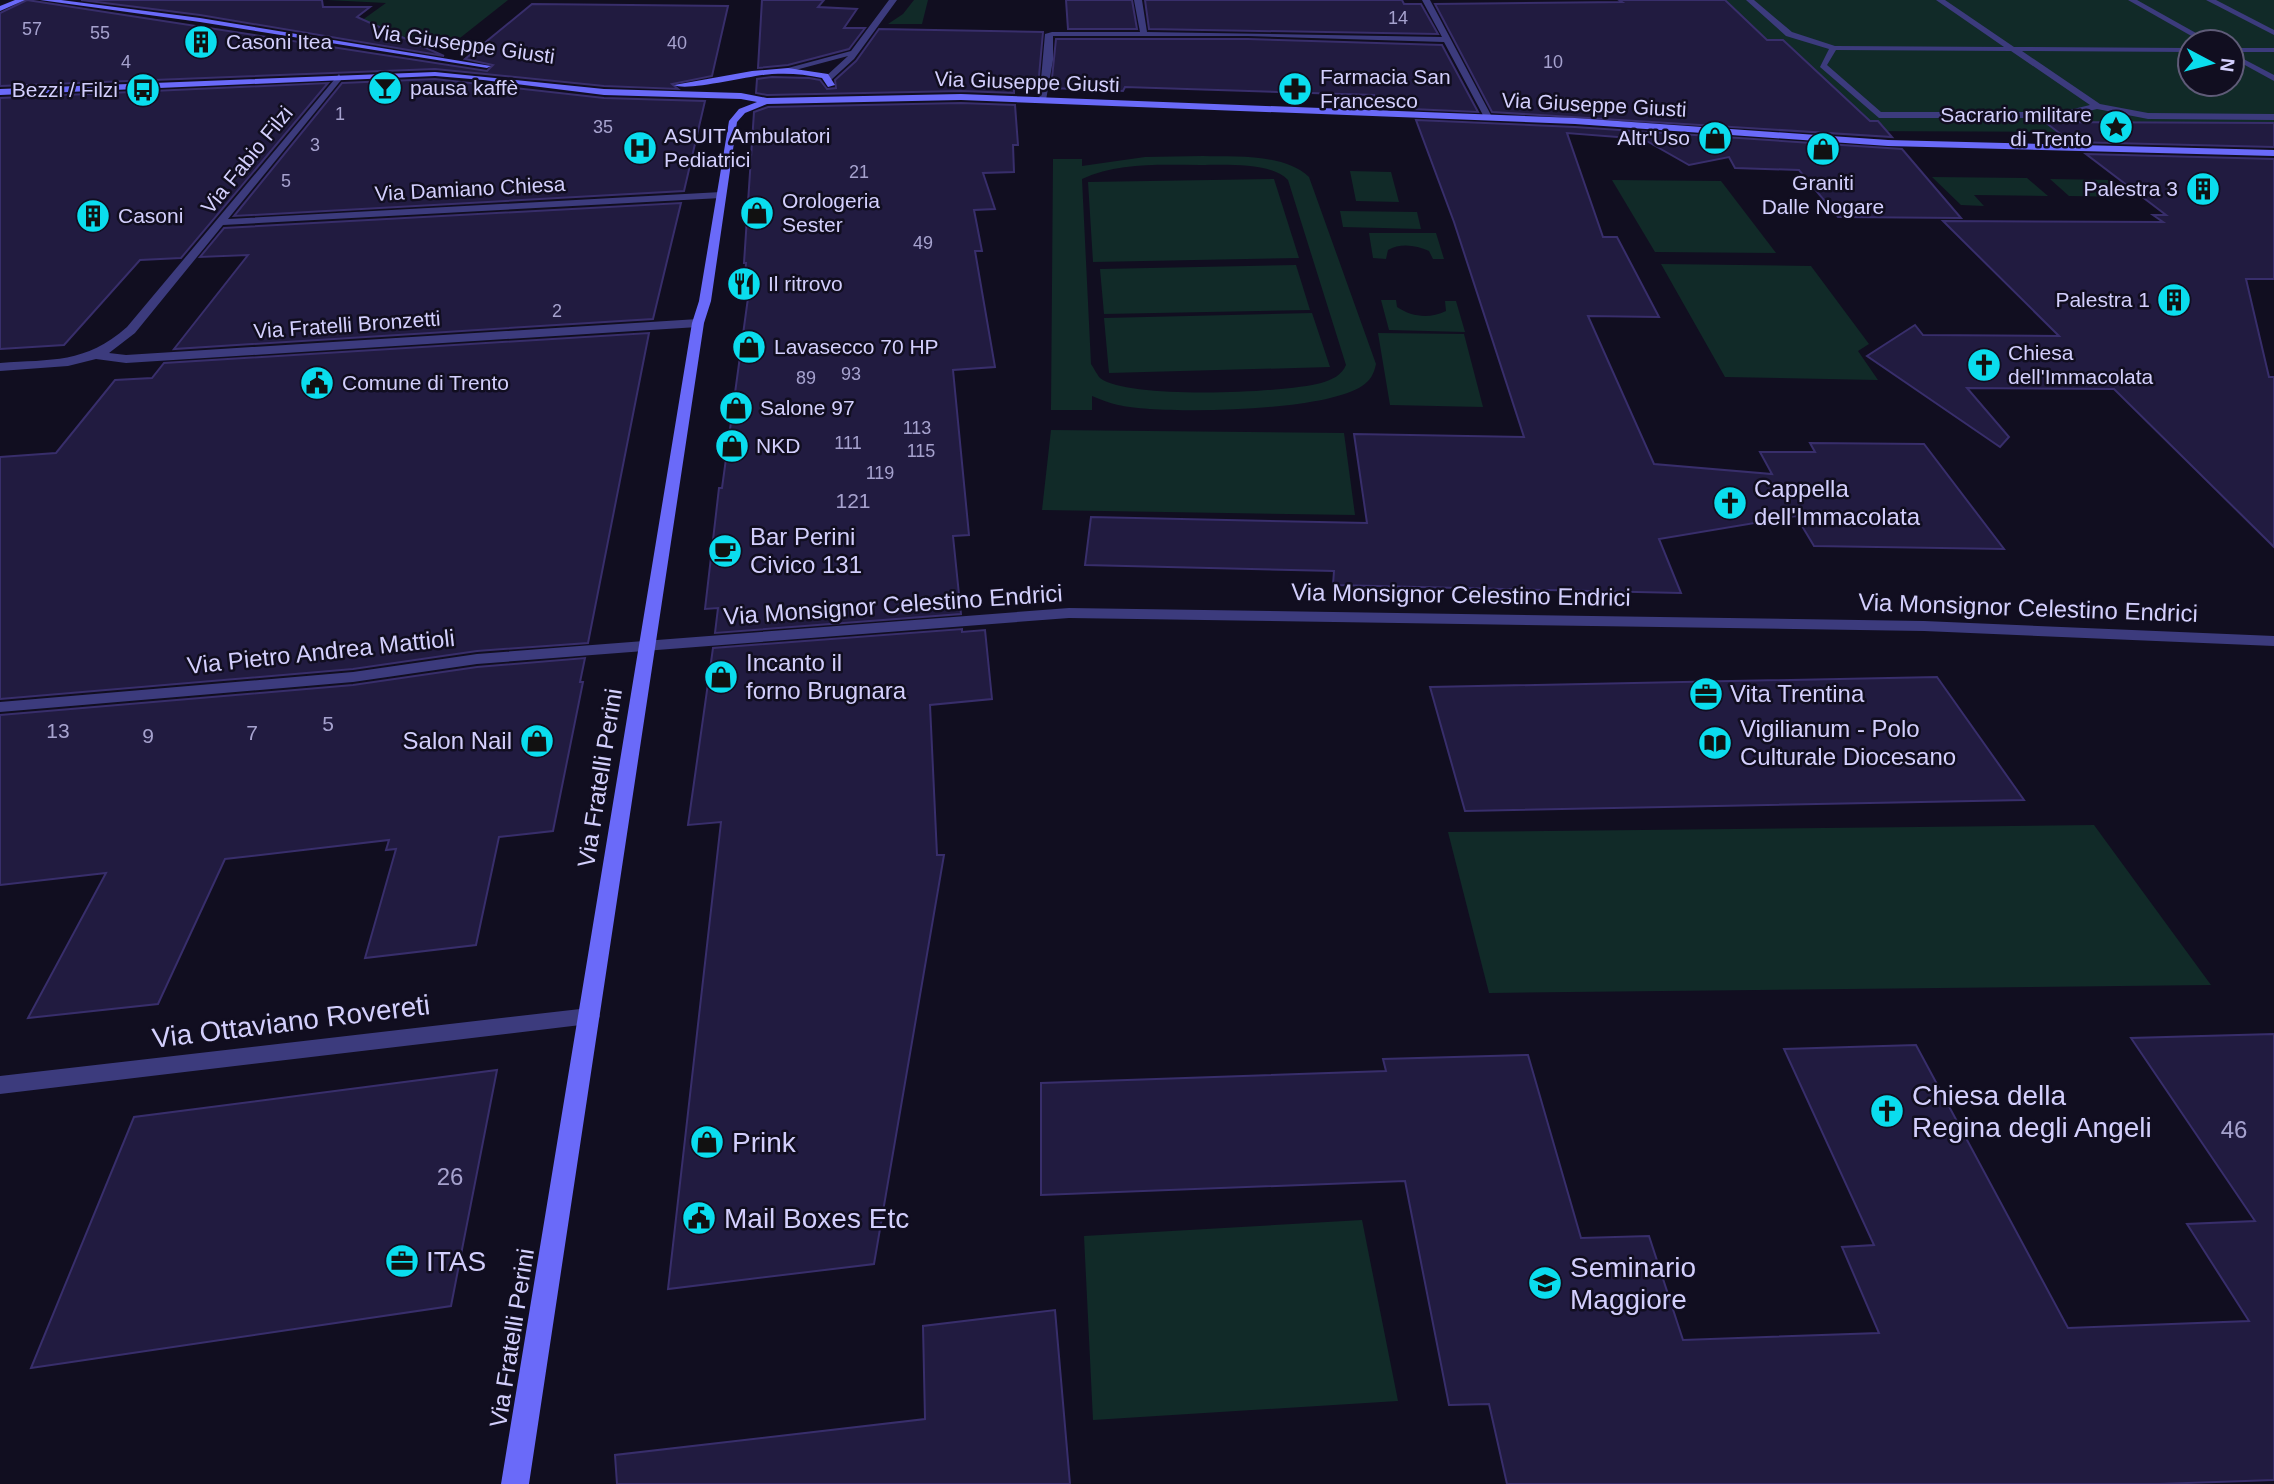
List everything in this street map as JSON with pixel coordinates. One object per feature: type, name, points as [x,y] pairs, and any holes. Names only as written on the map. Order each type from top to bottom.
[{"type":"street","points":[[0,9],[21,0]]},
{"type":"street","name":"Via Giuseppe Giusti","points":[[44,0],[200,20],[497,68]]},
{"type":"street","points":[[837,85],[855,50],[893,0]]},
{"type":"street","points":[[1138,0],[1144,34]]},
{"type":"street","points":[[1426,0],[1488,117]]},
{"type":"street","points":[[1751,0],[1789,34],[1834,48],[2176,50]]},
{"type":"street","points":[[1940,0],[2097,106],[2148,116],[2274,117]]},
{"type":"street","points":[[2132,0],[2183,28]]},
{"type":"street","points":[[2210,0],[2274,33]]},
{"type":"street","points":[[1042,100],[1049,60],[1048,36],[1052,34],[1447,40]]},
{"type":"street","name":"Via Giuseppe Giusti","points":[[344,44],[364,56]]},
{"type":"street","points":[[1834,48],[1823,65],[1879,115],[2061,115],[2097,106]]},
{"type":"street","points":[[791,70],[837,58],[855,50]]},
{"type":"street","points":[[2246,51],[2274,50]]},
{"type":"street","points":[[2246,61],[2274,78]]},
{"type":"street","name":"Via Giuseppe Giusti","points":[[339,77],[351,68]]},
{"type":"street","name":"Via Giuseppe Giusti","points":[[551,75],[636,86],[683,84],[762,71],[791,70],[837,85],[911,96],[1488,117],[1898,143],[2274,153]]},
{"type":"street","name":"Via Giuseppe Giusti","points":[[339,77],[465,75],[604,92],[741,96],[767,101],[859,101],[911,96]]},
{"type":"street","points":[[741,96],[734,92],[731,86],[744,76]]},
{"type":"street","points":[[0,92],[339,77]]},
{"type":"street","name":"Via Fabio Filzi","points":[[96,355],[114,345],[131,330],[339,77]]},
{"type":"street","name":"Via Giuseppe Giusti","points":[[796,100],[824,92],[837,85]]},
{"type":"street","name":"Via Fratelli Perini","points":[[515,1484],[698,323],[705,301],[735,116],[767,101]]},
{"type":"street","name":"Via Damiano Chiesa","points":[[222,222],[721,195]]},
{"type":"street","name":"Via Fratelli Bronzetti","points":[[0,367],[68,362],[96,355],[147,358],[698,323]]},
{"type":"street","name":"Via Monsignor Celestino Endrici","points":[[648,645],[1023,616],[1119,613],[1924,626],[2274,641]]},
{"type":"street","name":"Via Pietro Andrea Mattioli","points":[[0,707],[353,677],[477,659],[648,645]]},
{"type":"street","name":"Via Ottaviano Rovereti","points":[[0,1084],[589,1016]]},
{"type":"green space","points":[[327,0],[508,0],[446,49],[347,31],[386,3]]},
{"type":"green space","points":[[914,0],[928,0],[922,24],[888,24],[903,14]]},
{"type":"green space","points":[[1659,0],[2274,0],[2274,133],[1848,131]]},
{"type":"green space","points":[[1145,157],[1259,158],[1286,164],[1309,177],[1376,364],[1367,382],[1342,395],[1280,406],[1170,410],[1118,405],[1092,396],[1092,410],[1051,410],[1053,159],[1082,159],[1082,166]],"holes":[[[1125,167],[1259,167],[1281,174],[1288,180],[1346,365],[1342,372],[1329,380],[1302,387],[1208,393],[1141,389],[1116,385],[1100,378],[1091,364],[1082,179]]]},
{"type":"green space","points":[[1350,171],[1391,172],[1399,202],[1356,201]]},
{"type":"green space","points":[[1932,177],[2027,178],[2048,196],[1974,195],[1984,206],[1961,205]]},
{"type":"green space","points":[[1274,179],[1299,258],[1093,262],[1088,182]]},
{"type":"green space","points":[[2050,179],[2112,180],[2133,197],[2069,196]]},
{"type":"green space","points":[[1612,180],[1721,181],[1776,253],[1655,252]]},
{"type":"green space","points":[[1340,211],[1417,212],[1421,229],[1343,227]]},
{"type":"green space","points":[[1369,233],[1436,233],[1444,259],[1433,259],[1429,251],[1408,246],[1388,250],[1386,259],[1373,258]]},
{"type":"green space","points":[[1661,264],[1811,266],[1869,344],[1858,351],[1878,380],[1725,377]]},
{"type":"green space","points":[[1296,265],[1310,310],[1104,314],[1100,269]]},
{"type":"green space","points":[[1381,300],[1396,300],[1397,307],[1415,315],[1427,316],[1446,311],[1445,301],[1456,301],[1465,332],[1389,330]]},
{"type":"green space","points":[[1312,313],[1330,367],[1109,373],[1104,318]]},
{"type":"green space","points":[[1378,333],[1464,334],[1483,407],[1390,405]]},
{"type":"green space","points":[[1051,430],[1344,433],[1355,515],[1042,510]]},
{"type":"green space","points":[[2094,825],[2211,985],[1489,993],[1448,832]]},
{"type":"green space","points":[[1362,1220],[1398,1401],[1093,1420],[1084,1236]]},
{"type":"building","points":[[27,0],[487,71],[493,65],[465,59],[532,4],[728,6],[712,76],[672,84],[678,89],[604,86],[435,69],[0,86],[0,13]]},
{"type":"building","points":[[81,0],[322,0],[323,7],[370,7],[357,17],[444,56],[200,15]]},
{"type":"building","points":[[762,0],[824,0],[818,7],[857,9],[844,28],[865,28],[849,49],[788,65],[758,68]]},
{"type":"building","points":[[1066,0],[1132,0],[1137,29],[1068,29]]},
{"type":"building","points":[[1145,0],[1402,0],[1404,4],[1421,4],[1438,34],[1149,29]]},
{"type":"building","points":[[1619,0],[1725,0],[1767,40],[1783,40],[1870,121],[1878,121],[1892,137],[1492,112],[1435,4],[1622,2]]},
{"type":"building","points":[[879,29],[1043,32],[1038,87],[1014,86],[1014,93],[756,93],[757,79],[772,77],[809,78],[820,80],[827,89],[836,88],[835,80],[856,61]]},
{"type":"building","points":[[1056,39],[1248,39],[1442,45],[1478,112],[1412,109],[1409,99],[1374,95],[1125,87],[1123,91],[1051,88]]},
{"type":"building","points":[[435,79],[604,98],[705,101],[684,191],[234,216],[342,83]]},
{"type":"building","points":[[328,83],[181,258],[140,260],[64,345],[0,349],[0,98]]},
{"type":"building","points":[[961,103],[1015,105],[1018,145],[1013,145],[1014,172],[983,173],[995,209],[974,210],[982,251],[975,251],[995,367],[953,370],[969,535],[953,536],[961,614],[715,633],[718,608],[705,609],[719,488],[722,488],[748,298],[743,299],[744,263],[754,112],[768,107]]},
{"type":"building","points":[[1416,120],[1575,127],[1902,149],[1961,218],[1838,217],[1799,170],[1735,168],[1729,157],[1689,165],[1643,139],[1567,133],[1603,237],[1617,237],[1659,317],[1588,316],[1654,464],[1772,474],[1760,452],[1815,452],[1810,443],[1924,444],[2004,549],[1814,546],[1796,516],[1659,539],[1681,593],[1333,585],[1334,571],[1085,565],[1091,517],[1367,523],[1354,434],[1524,437],[1454,222]]},
{"type":"building","points":[[2045,122],[2274,123],[2274,147],[2071,142]]},
{"type":"building","points":[[2086,154],[2274,159],[2274,279],[2246,279],[2269,377],[2274,377],[2274,547],[2114,389],[1967,388],[2009,437],[2000,447],[1867,356],[1915,325],[1923,335],[2059,336],[1943,221],[2163,222],[2153,215],[2166,215]]},
{"type":"building","points":[[681,203],[653,319],[174,349],[248,255],[200,257],[224,228]]},
{"type":"building","points":[[649,333],[588,643],[477,651],[353,669],[0,699],[0,457],[56,453],[115,380],[152,378],[164,363]]},
{"type":"building","points":[[962,629],[962,632],[985,630],[992,699],[930,705],[937,855],[944,855],[874,1264],[668,1289],[721,822],[688,825],[713,648]]},
{"type":"building","points":[[585,658],[580,682],[583,682],[553,831],[499,837],[476,945],[365,958],[396,849],[386,850],[389,840],[225,859],[158,1004],[28,1018],[106,873],[0,885],[0,715],[353,685],[477,667]]},
{"type":"building","name":"Vigilianum - Polo Culturale Diocesano","points":[[1937,677],[2024,800],[1465,811],[1430,687]]},
{"type":"building","name":"Seminario Maggiore","points":[[2274,1034],[2274,1480],[2159,1484],[1507,1484],[1489,1404],[1449,1405],[1405,1181],[1041,1195],[1041,1083],[1386,1071],[1383,1059],[1528,1055],[1581,1238],[1649,1236],[1683,1340],[1879,1333],[1842,1247],[1874,1245],[1784,1049],[1916,1045],[2068,1328],[2249,1321],[2187,1224],[2255,1221],[2131,1038]]},
{"type":"building","points":[[497,1070],[451,1306],[31,1368],[134,1117]]},
{"type":"building","points":[[1055,1310],[1070,1484],[617,1484],[615,1455],[925,1419],[923,1326]]},
{"type":"place","name":"Casoni Itea","points":[[201,42]]},
{"type":"place","name":"pausa kaffè","points":[[385,88]]},
{"type":"place","name":"Farmacia San Francesco","points":[[1295,89]]},
{"type":"place","name":"Bezzi / Filzi","points":[[143,90]]},
{"type":"place","name":"Sacrario militare di Trento","points":[[2116,127]]},
{"type":"place","name":"Altr'Uso","points":[[1715,138]]},
{"type":"place","name":"ASUIT Ambulatori Pediatrici","points":[[640,148]]},
{"type":"place","name":"Graniti Dalle Nogare","points":[[1823,149]]},
{"type":"place","name":"Palestra 3","points":[[2203,189]]},
{"type":"place","name":"Orologeria Sester","points":[[757,213]]},
{"type":"place","name":"Casoni","points":[[93,216]]},
{"type":"place","name":"Il ritrovo","points":[[744,284]]},
{"type":"place","name":"Palestra 1","points":[[2174,300]]},
{"type":"place","name":"Lavasecco 70 HP","points":[[749,347]]},
{"type":"place","name":"Chiesa dell'Immacolata","points":[[1984,365]]},
{"type":"place","name":"Comune di Trento","points":[[317,383]]},
{"type":"place","name":"Salone 97","points":[[736,408]]},
{"type":"place","name":"NKD","points":[[732,446]]},
{"type":"place","name":"Cappella dell'Immacolata","points":[[1730,503]]},
{"type":"place","name":"Bar Perini Civico 131","points":[[725,551]]},
{"type":"place","name":"Incanto il forno Brugnara","points":[[721,677]]},
{"type":"place","name":"Vita Trentina","points":[[1706,694]]},
{"type":"place","name":"Salon Nail","points":[[537,741]]},
{"type":"place","name":"Vigilianum - Polo Culturale Diocesano","points":[[1715,743]]},
{"type":"place","name":"Chiesa della Regina degli Angeli","points":[[1887,1111]]},
{"type":"place","name":"Prink","points":[[707,1142]]},
{"type":"place","name":"Mail Boxes Etc","points":[[699,1218]]},
{"type":"place","name":"ITAS","points":[[402,1261]]},
{"type":"place","name":"Seminario Maggiore","points":[[1545,1283]]}]
